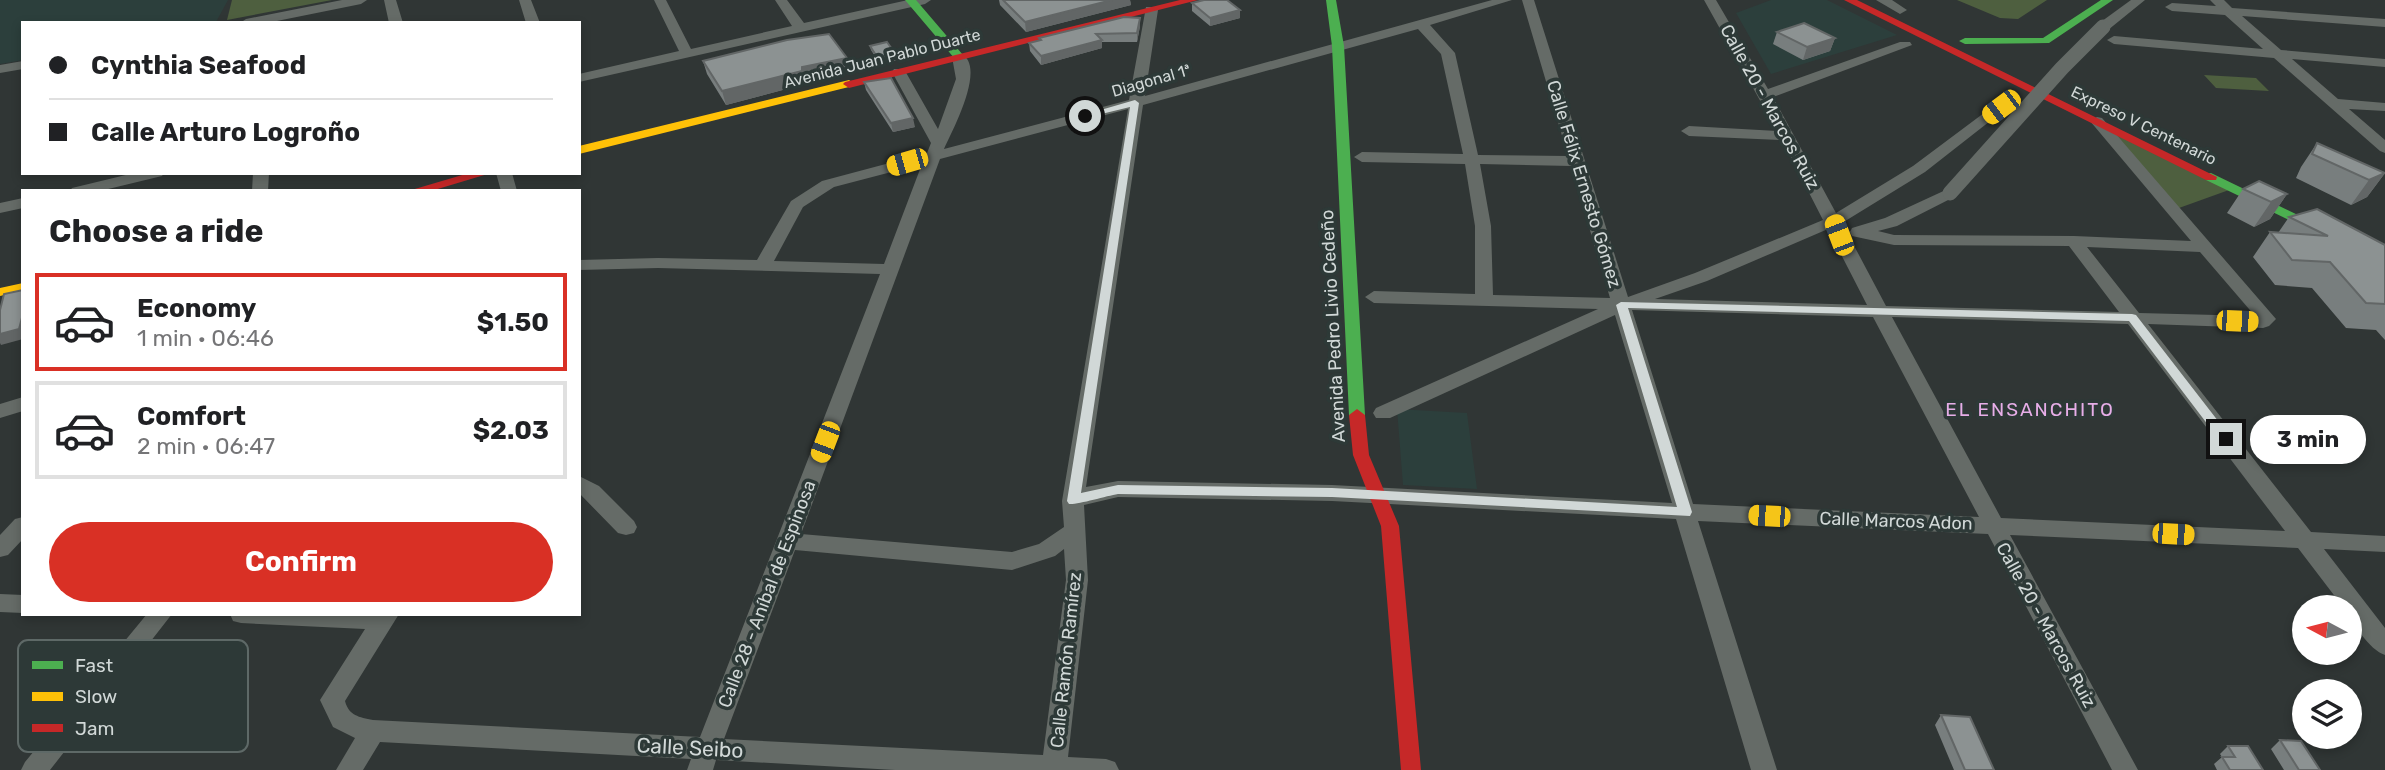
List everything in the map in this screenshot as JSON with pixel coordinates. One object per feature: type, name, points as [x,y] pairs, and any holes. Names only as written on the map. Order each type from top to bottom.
[{"type":"main road","name":"Avenida Juan Pablo Duarte","points":[[581,150],[1151,10],[1172,2],[1193,0]]},
{"type":"main road","name":"Avenida Pedro Livio Cedeño","points":[[1331,0],[1338,46],[1356,413],[1363,463],[1387,515],[1391,539],[1411,770]]},
{"type":"main road","name":"Expreso V Centenario","points":[[1849,0],[1965,41],[2140,124]]},
{"type":"main road","name":"Expreso V Centenario","points":[[1881,0],[1894,14],[2097,121],[2385,262]]},
{"type":"main road","points":[[1965,41],[2045,41],[2108,0]]},
{"type":"main road","points":[[916,1],[959,57]]},
{"type":"main road","points":[[422,189],[477,175]]},
{"type":"main road","points":[[0,292],[21,287]]},
{"type":"street","points":[[264,21],[361,0]]},
{"type":"street","points":[[390,0],[395,21]]},
{"type":"street","points":[[525,0],[532,21]]},
{"type":"street","points":[[660,0],[687,54]]},
{"type":"street","points":[[780,0],[800,28]]},
{"type":"street","name":"Diagonal 1ª","points":[[762,266],[797,204],[828,184],[936,148],[1135,103],[1506,0]]},
{"type":"street","name":"Calle Félix Ernesto Gómez","points":[[1528,0],[1764,770]]},
{"type":"street","name":"Calle 20 - Marcos Ruiz","points":[[1710,0],[1787,136],[1844,229],[1879,311],[2125,770]]},
{"type":"street","name":"Expreso V Centenario","points":[[1837,0],[1894,14]]},
{"type":"street","points":[[1384,413],[1621,305],[1844,229],[1891,222],[1950,193],[2062,68],[2103,27],[2140,0]]},
{"type":"street","points":[[2216,0],[2385,148]]},
{"type":"street","points":[[581,78],[916,1]]},
{"type":"street","points":[[2172,7],[2385,23]]},
{"type":"street","name":"Calle Ramón Ramírez","points":[[1054,769],[1077,580],[1073,501],[1151,10]]},
{"type":"street","points":[[1421,24],[1448,53],[1472,159],[1483,226],[1484,299]]},
{"type":"street","points":[[2114,40],[2385,63]]},
{"type":"street","points":[[1766,95],[1905,45]]},
{"type":"street","name":"Calle 28 - Aníbal de Espinosa","points":[[704,760],[936,148],[962,89],[965,74],[959,57]]},
{"type":"street","points":[[0,69],[21,65]]},
{"type":"street","points":[[899,72],[936,148]]},
{"type":"street","points":[[2333,103],[2385,107]]},
{"type":"street","points":[[1844,229],[2001,107]]},
{"type":"street","points":[[1374,297],[2263,322],[2267,319],[2097,121]]},
{"type":"street","points":[[1689,131],[1787,136]]},
{"type":"street","points":[[1362,158],[1577,161]]},
{"type":"street","points":[[82,189],[105,179],[139,175]]},
{"type":"street","points":[[0,208],[21,203]]},
{"type":"street","points":[[1844,229],[1894,240],[2074,241],[2206,247]]},
{"type":"street","points":[[2074,241],[2385,645]]},
{"type":"street","points":[[581,265],[890,269]]},
{"type":"street","points":[[0,411],[21,405]]},
{"type":"street","points":[[581,484],[592,491],[626,527]]},
{"type":"street","name":"Calle Marcos Adon","points":[[1073,501],[1092,493],[1118,489],[1332,493],[2385,544]]},
{"type":"street","points":[[0,549],[21,527]]},
{"type":"street","points":[[787,541],[1013,561],[1047,550],[1073,532]]},
{"type":"street","points":[[0,603],[21,604]]},
{"type":"street","points":[[140,640],[159,616]]},
{"type":"street","points":[[314,616],[386,618]]},
{"type":"street","name":"Calle Seibo","points":[[386,618],[332,700],[336,716],[347,726],[373,731],[704,760],[1105,770]]},
{"type":"street","points":[[349,770],[373,731]]},
{"type":"street","points":[[34,770],[49,752]]},
{"type":"shaded area","points":[[0,0],[228,0],[217,21],[21,21],[21,60],[0,64]]},
{"type":"shaded area","points":[[1771,0],[1827,0],[1897,35],[1771,74],[1736,13]]},
{"type":"shaded area","points":[[1397,409],[1467,413],[1477,489],[1403,485]]},
{"type":"green space","points":[[232,0],[332,0],[227,20]]},
{"type":"green space","points":[[1957,0],[2047,0],[2018,19],[2000,18]]},
{"type":"green space","points":[[2204,75],[2256,78],[2269,91],[2216,88]]},
{"type":"green space","points":[[2109,131],[2229,190],[2179,208]]},
{"type":"building","points":[[1003,0],[1112,0],[1025,22]]},
{"type":"building","points":[[1227,0],[1240,10],[1210,18],[1192,3]]},
{"type":"building","points":[[1124,17],[1140,18],[1137,33],[1096,34],[1102,40],[1041,56],[1029,43],[1041,40],[1039,38]]},
{"type":"building","points":[[1804,23],[1835,38],[1807,47],[1777,32]]},
{"type":"building","points":[[829,34],[847,58],[802,67],[802,71],[722,91],[703,61],[787,40]]},
{"type":"building","points":[[887,42],[897,56],[879,60],[870,46]]},
{"type":"building","points":[[891,78],[913,118],[891,123],[864,82]]},
{"type":"building","points":[[2317,143],[2385,173],[2369,180],[2312,154]]},
{"type":"building","points":[[2259,181],[2287,194],[2271,202],[2243,189]]},
{"type":"building","points":[[2317,209],[2385,245],[2385,304],[2366,303],[2330,262],[2292,260],[2270,232],[2328,236],[2289,217]]},
{"type":"building","points":[[21,290],[21,322],[19,329],[0,334],[0,310],[4,294]]},
{"type":"building","points":[[1941,715],[1970,717],[1994,770],[1965,770]]},
{"type":"building","points":[[2280,740],[2292,741],[2292,749],[2306,749],[2320,770],[2299,770]]},
{"type":"building","points":[[2228,746],[2248,746],[2263,770],[2230,770],[2222,757],[2235,757]]},
{"type":"traffic: fast","points":[[910,0],[959,57]]},
{"type":"traffic: fast","points":[[1331,0],[1338,46],[1357,415]]},
{"type":"traffic: fast","points":[[1965,41],[2045,41],[2108,0]]},
{"type":"traffic: fast","points":[[2211,177],[2385,262]]},
{"type":"traffic: slow","points":[[581,150],[849,84]]},
{"type":"traffic: slow","points":[[0,292],[21,287]]},
{"type":"traffic: jam","points":[[849,84],[1193,0]]},
{"type":"traffic: jam","points":[[1849,0],[2211,177]]},
{"type":"traffic: jam","points":[[422,189],[477,175]]},
{"type":"traffic: jam","points":[[1357,415],[1361,455],[1390,526],[1411,770]]},
{"type":"district","name":"EL ENSANCHITO","points":[[2030,409]]},
{"type":"route","points":[[1085,116],[1135,103],[1073,501],[1092,493],[1118,489],[1332,493],[1685,512],[1621,305],[2132,317],[2226,439]]}]
